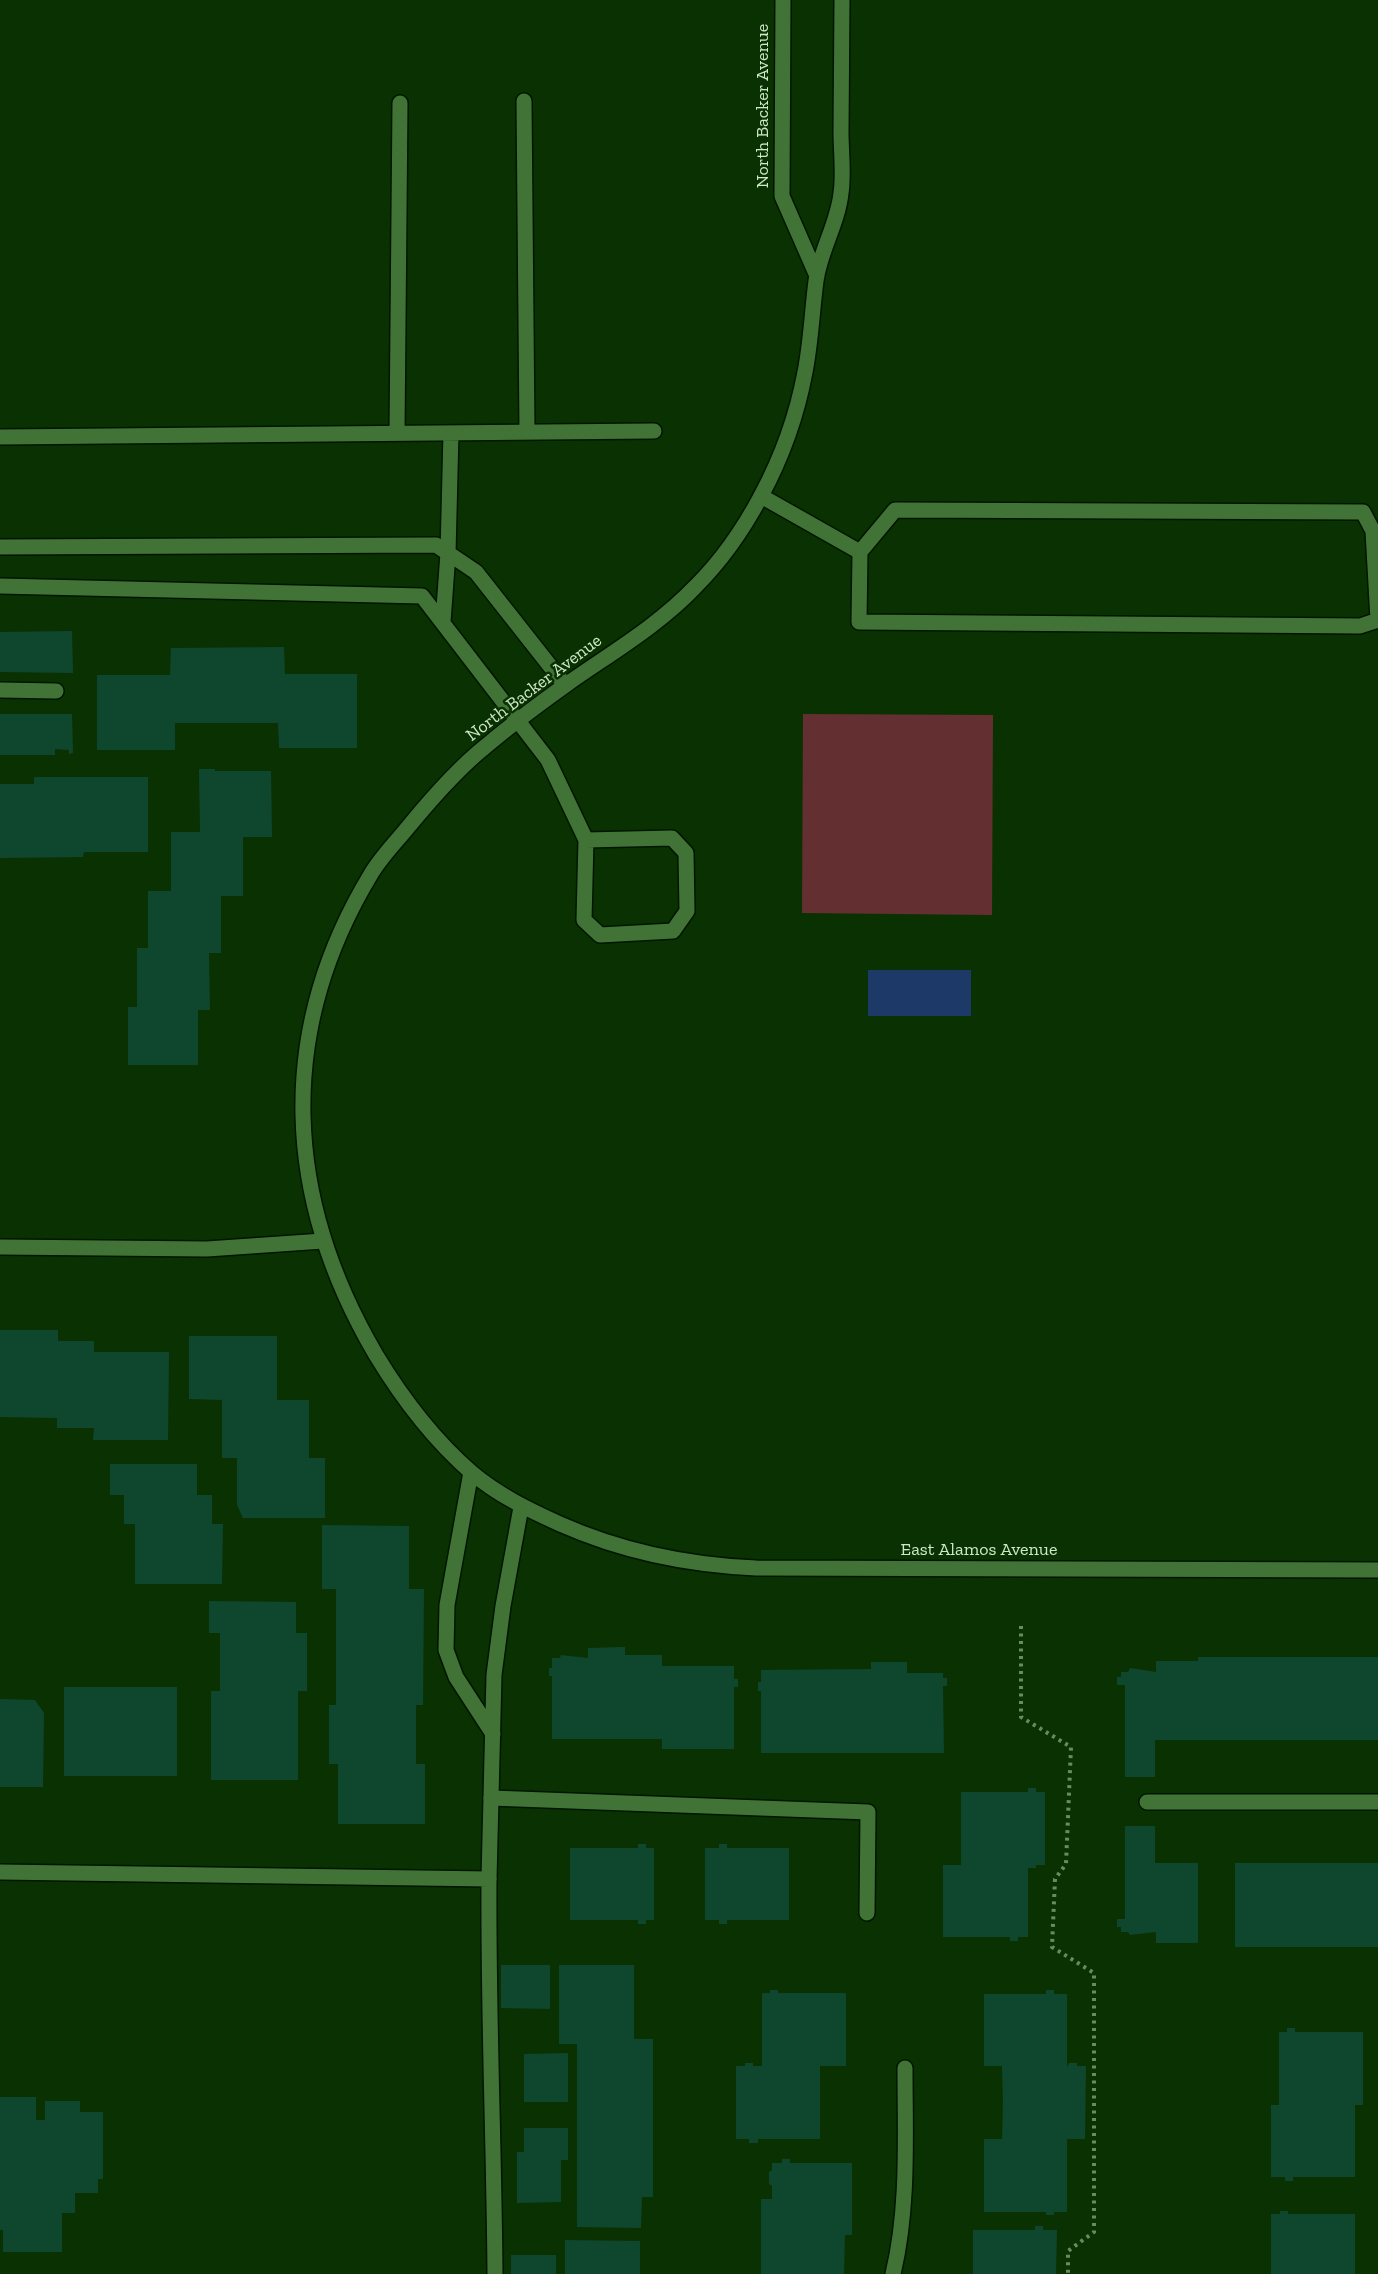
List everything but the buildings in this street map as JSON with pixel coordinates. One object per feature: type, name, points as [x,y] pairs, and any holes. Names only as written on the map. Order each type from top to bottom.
[{"type":"street","name":"North Backer Avenue","points":[[783,0],[782,196],[817,276]]},
{"type":"street","name":"North Backer Avenue","points":[[585,1535],[521,1507],[471,1472],[434,1434],[396,1388],[354,1316],[323,1241],[308,1181],[302,1125],[303,1069],[316,1003],[340,931],[373,870],[434,796],[481,750],[565,685],[648,629],[697,586],[734,541],[761,496],[782,453],[796,411],[806,369],[817,276],[841,195],[842,0]]},
{"type":"street","points":[[524,101],[527,432]]},
{"type":"street","points":[[397,433],[400,103]]},
{"type":"street","points":[[0,437],[654,431]]},
{"type":"street","points":[[443,622],[448,553],[450,433]]},
{"type":"street","points":[[761,496],[860,552]]},
{"type":"street","points":[[895,510],[1363,512],[1373,531],[1378,620],[1360,626],[859,622],[860,552],[895,510]]},
{"type":"street","points":[[0,547],[436,545],[476,572],[565,685]]},
{"type":"street","points":[[0,586],[422,596],[548,759],[586,840],[584,920],[600,934],[673,931],[687,911],[686,853],[672,838],[586,840]]},
{"type":"street","points":[[0,690],[56,691]]},
{"type":"street","points":[[0,1247],[207,1249],[323,1241]]},
{"type":"street","points":[[471,1472],[447,1605],[445,1643],[448,1659],[456,1677],[493,1734]]},
{"type":"street","points":[[495,2274],[488,1982],[494,1675],[498,1634],[521,1507]]},
{"type":"street","name":"East Alamos Avenue","points":[[585,1535],[614,1546],[676,1561],[756,1568],[1378,1570]]},
{"type":"street","points":[[491,1798],[868,1812],[867,1913]]},
{"type":"street","points":[[1147,1802],[1378,1802]]},
{"type":"street","points":[[0,1872],[489,1879]]},
{"type":"street","points":[[893,2274],[899,2250],[905,2160],[905,2068]]},
{"type":"path","points":[[1021,1626],[1021,1717],[1071,1747],[1066,1864],[1055,1879],[1052,1947],[1094,1973],[1094,2232],[1068,2251],[1068,2274]]},
{"type":"shaded area","points":[[803,714],[993,715],[992,915],[802,913]]},
{"type":"water","points":[[868,970],[971,970],[971,1016],[868,1016]]}]
